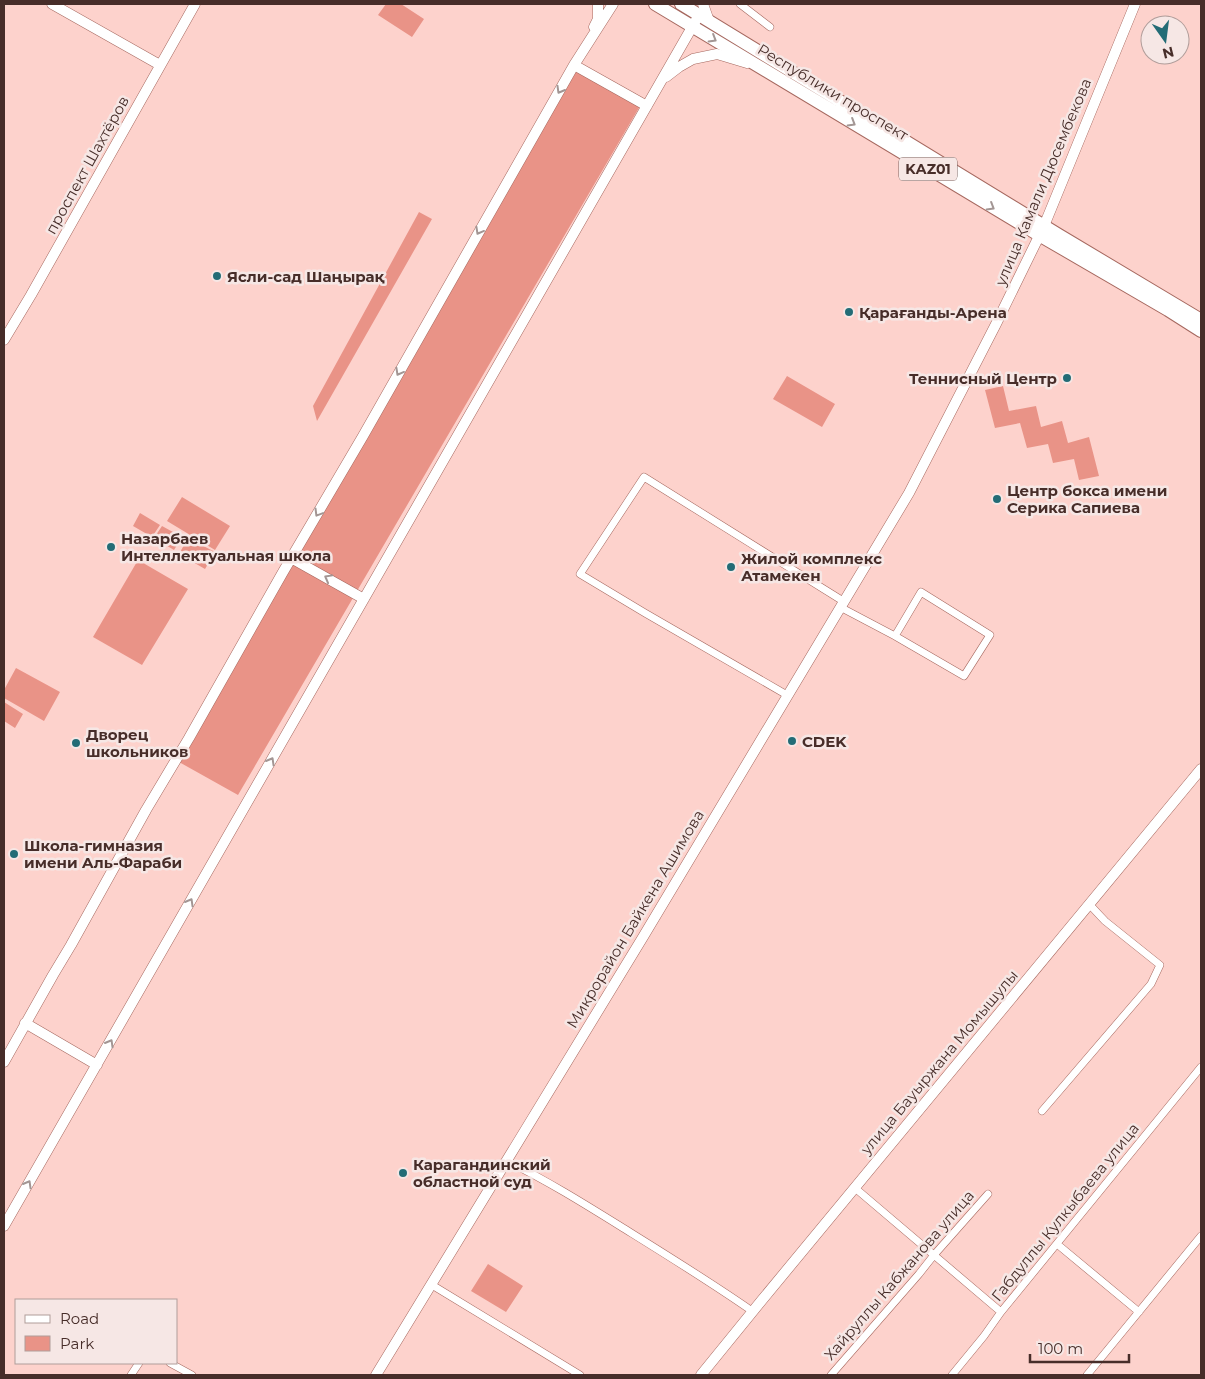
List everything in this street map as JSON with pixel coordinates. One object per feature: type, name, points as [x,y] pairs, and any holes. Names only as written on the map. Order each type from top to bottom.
[{"type":"highway","name":"Республики проспект","points":[[656,4],[756,65],[1201,320]]},
{"type":"highway","name":"Республики проспект","points":[[681,4],[704,13],[1201,331]]},
{"type":"main road","points":[[52,4],[160,65]]},
{"type":"main road","name":"проспект Шахтёров","points":[[4,340],[195,4]]},
{"type":"main road","points":[[4,1062],[133,833],[363,436],[577,60],[597,21],[598,4]]},
{"type":"main road","points":[[577,60],[613,4]]},
{"type":"main road","name":"улица Камали Дюсембекова","points":[[918,476],[996,324],[1041,230],[1134,4]]},
{"type":"main road","points":[[4,1226],[692,26],[704,13]]},
{"type":"main road","points":[[661,80],[693,59],[717,54],[756,65]]},
{"type":"main road","points":[[577,60],[647,106]]},
{"type":"main road","name":"Микрорайон Байкена Ашимова","points":[[376,1375],[507,1161],[918,476]]},
{"type":"main road","points":[[291,558],[364,599]]},
{"type":"main road","name":"улица Бауыржана Момышулы","points":[[700,1375],[1201,769]]},
{"type":"main road","points":[[25,1023],[97,1065]]},
{"type":"street","points":[[740,4],[770,27]]},
{"type":"street","points":[[787,695],[580,574],[644,477],[841,604],[895,636],[964,676],[990,635],[921,592],[895,636]]},
{"type":"street","points":[[1042,1111],[1151,984],[1160,965],[1105,921],[1089,904]]},
{"type":"street","name":"Габдуллы Кулкыбаева улица","points":[[952,1375],[1001,1312],[1201,1067]]},
{"type":"street","points":[[507,1161],[530,1172],[671,1257],[752,1311]]},
{"type":"street","points":[[855,1188],[1001,1312]]},
{"type":"street","name":"Хайруллы Кабжанова улица","points":[[831,1375],[988,1194]]},
{"type":"street","points":[[1087,1375],[1201,1236]]},
{"type":"street","points":[[1057,1244],[1139,1312]]},
{"type":"street","points":[[432,1285],[580,1375]]},
{"type":"street","points":[[131,1375],[138,1364]]},
{"type":"street","points":[[172,1364],[192,1375]]},
{"type":"green space","points":[[386,4],[401,4],[424,19],[412,37],[378,15]]},
{"type":"green space","points":[[578,68],[640,106],[238,795],[179,762]]},
{"type":"green space","points":[[419,212],[432,219],[317,421],[313,406]]},
{"type":"green space","points":[[787,376],[835,404],[822,427],[773,399]]},
{"type":"green space","points":[[1003,386],[1009,411],[1036,406],[1041,427],[1062,421],[1068,443],[1089,437],[1099,476],[1079,480],[1074,459],[1053,463],[1048,444],[1027,448],[1020,423],[995,428],[985,390]]},
{"type":"green space","points":[[182,497],[230,526],[215,550],[167,521]]},
{"type":"green space","points":[[140,513],[160,525],[152,537],[133,526]]},
{"type":"green space","points":[[162,526],[182,537],[174,550],[154,538]]},
{"type":"green space","points":[[188,538],[215,552],[205,569],[179,554]]},
{"type":"green space","points":[[138,560],[188,589],[142,665],[93,637]]},
{"type":"green space","points":[[16,668],[60,692],[44,721],[4,698],[4,690]]},
{"type":"green space","points":[[4,702],[23,714],[15,728],[4,721]]},
{"type":"green space","points":[[488,1264],[523,1286],[506,1312],[471,1291]]},
{"type":"place","name":"Ясли-сад Шаңырақ","points":[[217,276]]},
{"type":"place","name":"Қарағанды-Арена","points":[[849,312]]},
{"type":"place","name":"Теннисный Центр","points":[[1067,378]]},
{"type":"place","name":"Центр бокса имени Серика Сапиева","points":[[997,499]]},
{"type":"place","name":"Назарбаев Интеллектуальная школа","points":[[111,547]]},
{"type":"place","name":"Жилой комплекс Атамекен","points":[[731,567]]},
{"type":"place","name":"CDEK","points":[[792,741]]},
{"type":"place","name":"Дворец школьников","points":[[76,743]]},
{"type":"place","name":"Школа-гимназия имени Аль-Фараби","points":[[14,854]]},
{"type":"place","name":"Карагандинский областной суд","points":[[403,1173]]}]
